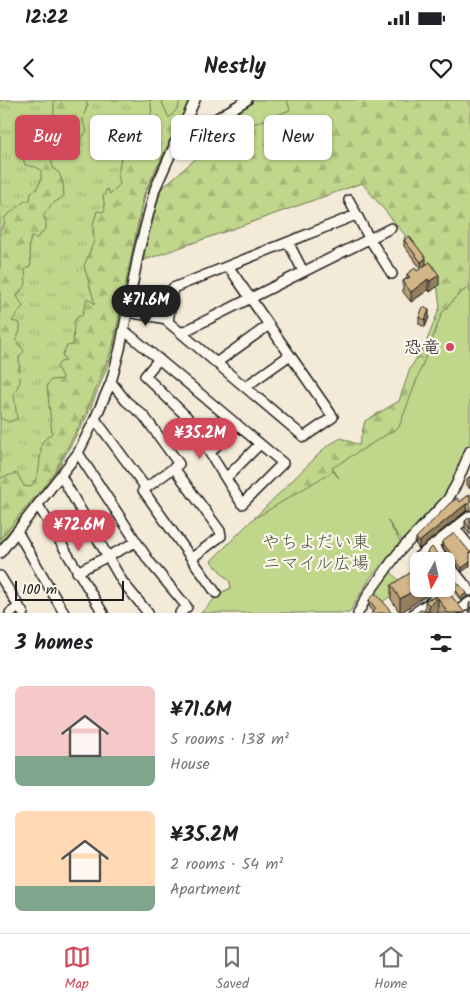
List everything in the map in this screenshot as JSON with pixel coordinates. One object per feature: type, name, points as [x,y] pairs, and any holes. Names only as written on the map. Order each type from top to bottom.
[{"type":"street","points":[[188,115],[195,100]]},
{"type":"street","points":[[221,115],[246,100]]},
{"type":"street","points":[[0,553],[78,453],[111,382],[125,331],[146,216],[171,151]]},
{"type":"street","points":[[349,200],[369,238],[392,274]]},
{"type":"street","points":[[228,266],[333,417],[304,436],[168,322],[167,319],[174,288],[228,266],[356,215]]},
{"type":"street","points":[[180,333],[391,228]]},
{"type":"street","points":[[288,242],[303,271]]},
{"type":"street","points":[[128,312],[167,319]]},
{"type":"street","points":[[216,363],[269,325]]},
{"type":"street","points":[[125,331],[159,359],[237,424],[260,444],[283,462],[242,504],[187,417],[145,376],[159,359]]},
{"type":"street","points":[[244,387],[290,355]]},
{"type":"street","points":[[111,382],[126,401],[144,416],[179,464],[143,490],[216,592]]},
{"type":"street","points":[[95,419],[146,488]]},
{"type":"street","points":[[210,453],[237,424]]},
{"type":"street","points":[[226,478],[260,444]]},
{"type":"street","points":[[358,613],[369,593],[406,543],[448,499],[457,483],[470,451]]},
{"type":"street","points":[[78,453],[136,542],[187,607],[180,613]]},
{"type":"street","points":[[174,468],[220,531],[221,536],[192,558]]},
{"type":"street","points":[[61,476],[122,581],[148,613]]},
{"type":"street","points":[[38,505],[103,613]]},
{"type":"street","points":[[426,552],[470,516]]},
{"type":"street","points":[[455,528],[470,547]]},
{"type":"street","points":[[17,531],[64,613]]},
{"type":"street","points":[[77,572],[136,542]]},
{"type":"street","points":[[406,543],[413,552]]},
{"type":"street","points":[[433,545],[439,552]]},
{"type":"street","points":[[455,572],[470,591]]},
{"type":"street","points":[[0,576],[21,610],[10,613]]},
{"type":"street","points":[[414,613],[436,598]]},
{"type":"street","points":[[460,608],[470,602]]},
{"type":"green space","points":[[0,100],[192,100],[184,115],[171,115],[171,142],[145,194],[115,347],[88,414],[53,477],[0,543]]},
{"type":"green space","points":[[54,100],[85,100],[88,105],[82,119],[87,131],[80,140],[80,115],[54,115]]},
{"type":"green space","points":[[150,100],[161,100],[169,118],[171,116],[171,139],[161,159],[161,115],[151,115]]},
{"type":"green space","points":[[180,100],[190,100],[183,115],[172,115],[178,108]]},
{"type":"green space","points":[[252,100],[287,100],[290,110],[277,115],[264,115],[264,120],[254,124],[254,115],[231,115]]},
{"type":"green space","name":"やちよだい東 ニマイル広場","points":[[263,100],[470,100],[470,316],[403,525],[394,543],[257,575],[231,588],[230,582],[211,561],[327,446],[341,438],[359,445],[365,421],[399,401],[410,369],[427,340],[440,307],[437,283],[404,241],[405,235],[362,183],[142,261],[161,189],[194,160],[254,160],[254,115],[246,115]]},
{"type":"green space","points":[[24,160],[51,160],[53,168],[59,173],[63,183],[64,196],[51,205],[43,217],[46,219],[46,228],[37,238],[31,237],[29,245],[31,265],[25,270],[26,284],[17,296],[23,306],[12,321],[20,323],[20,331],[16,340],[24,351],[19,357],[20,382],[14,394],[17,419],[9,422],[0,418],[0,230],[4,226],[5,217],[25,201],[30,200],[31,192],[36,190],[41,180],[41,170],[25,165]]},
{"type":"green space","points":[[120,160],[161,160],[144,194],[113,346],[86,413],[52,476],[0,539],[0,478],[17,473],[24,486],[30,487],[37,477],[42,442],[52,433],[47,385],[51,380],[63,379],[57,367],[60,362],[66,361],[62,355],[67,346],[73,345],[74,322],[78,316],[82,316],[87,298],[95,304],[84,266],[94,241],[93,225],[97,211],[103,212],[105,209],[103,196],[107,189],[110,194],[120,184],[118,175]]},
{"type":"green space","name":"やちよだい東 ニマイル広場","points":[[470,286],[470,441],[455,483],[447,497],[403,542],[387,520],[401,543],[370,578],[349,613],[201,613],[219,594],[231,588],[230,582],[211,561],[252,520],[333,471],[339,478],[332,468],[399,427],[442,313],[456,297]]},
{"type":"green space","points":[[390,571],[405,587],[382,602],[373,594]]},
{"type":"building","points":[[409,236],[426,258],[421,262],[404,240]]},
{"type":"building","points":[[430,262],[439,275],[430,281],[428,279],[411,292],[403,281],[410,277],[407,274],[415,268],[417,271]]},
{"type":"building","points":[[423,307],[429,310],[425,320],[419,317]]},
{"type":"building","points":[[470,494],[470,504],[466,504],[419,542],[416,538],[449,504],[457,498],[460,502]]},
{"type":"building","points":[[470,517],[470,529],[465,521]]},
{"type":"building","points":[[454,533],[470,552],[470,562],[462,568],[455,559],[455,552],[450,552],[442,542]]},
{"type":"building","points":[[432,547],[436,552],[427,552]]},
{"type":"building","points":[[410,573],[410,593],[400,599],[391,585]]},
{"type":"building","points":[[459,584],[467,593],[461,597],[455,587]]},
{"type":"building","points":[[375,593],[391,613],[371,613],[376,609],[369,600]]},
{"type":"building","points":[[433,598],[438,598],[429,605],[425,600]]},
{"type":"building","points":[[438,598],[453,598],[465,613],[448,613]]},
{"type":"building","points":[[420,610],[430,612],[430,613],[417,613]]},
{"type":"place","name":"恐竜","points":[[450,347]]}]
